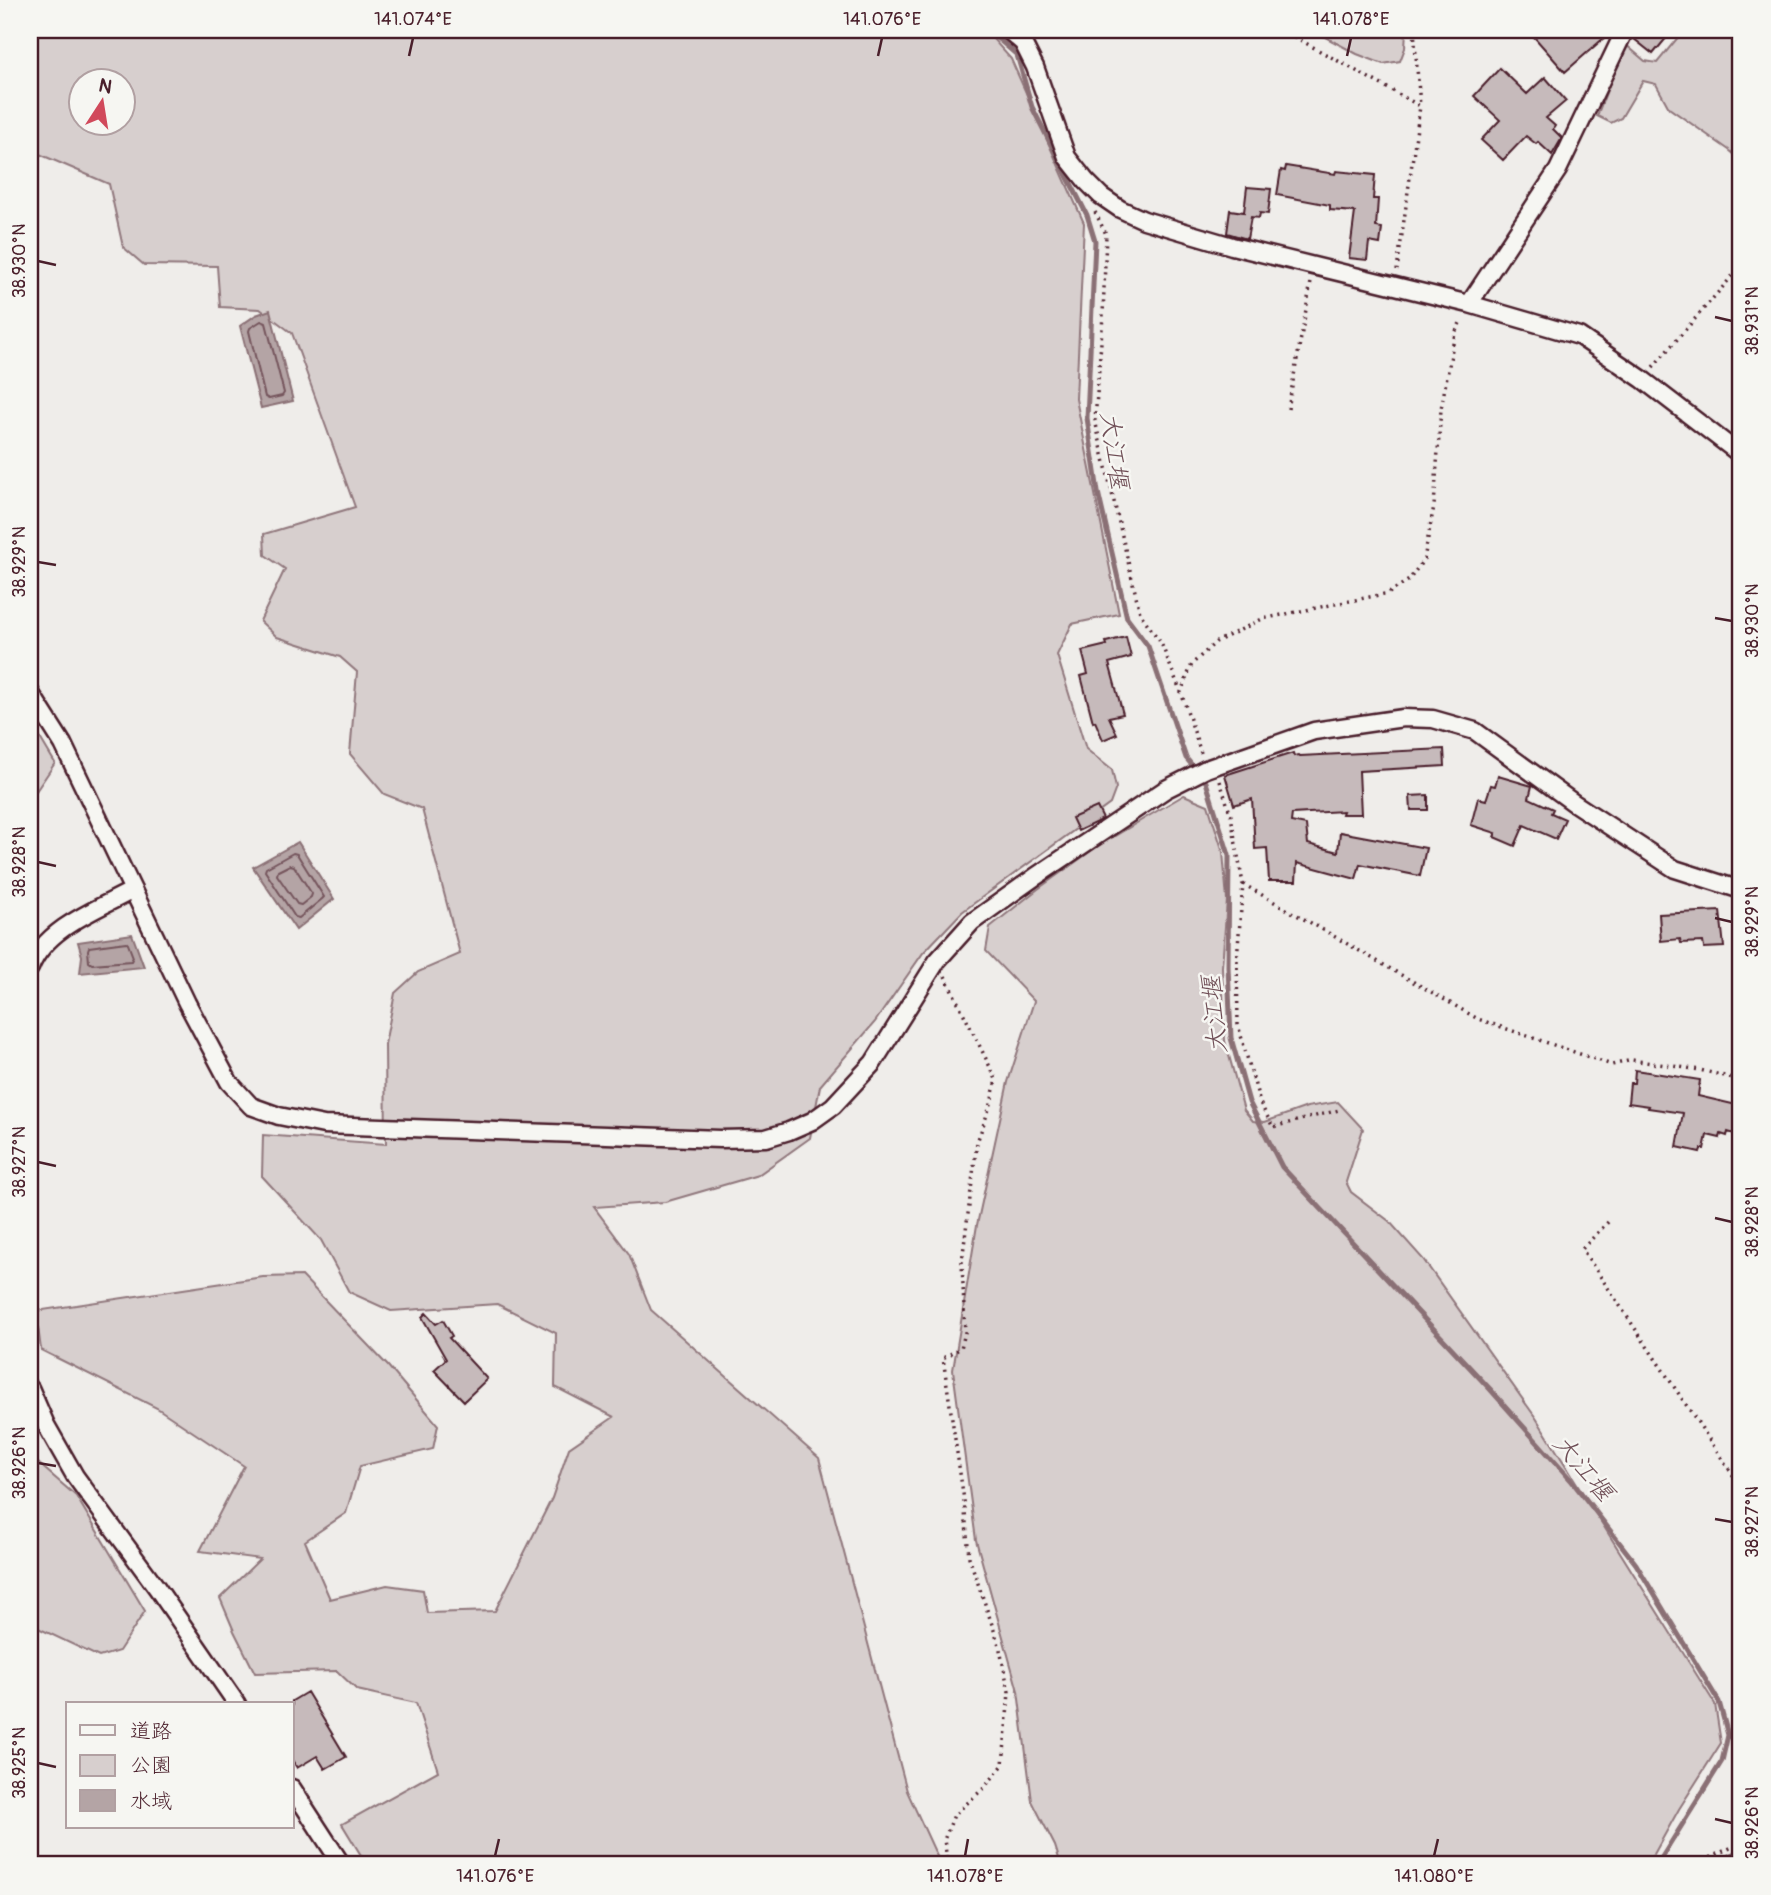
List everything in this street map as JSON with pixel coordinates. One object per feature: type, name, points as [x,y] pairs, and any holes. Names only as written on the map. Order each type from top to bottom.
[{"type":"street","points":[[1008,30],[1023,43],[1035,67],[1067,157],[1101,196],[1120,209],[1144,220],[1232,246],[1469,304],[1579,336],[1642,379],[1741,455]]},
{"type":"street","points":[[1469,304],[1558,170],[1625,30]]},
{"type":"street","points":[[30,692],[63,744],[187,1003],[229,1082],[251,1106],[279,1116],[324,1125],[720,1139],[766,1138],[789,1131],[812,1121],[833,1106],[873,1063],[937,961],[972,922],[1166,789],[1209,768],[1314,731],[1403,718],[1433,719],[1475,731],[1574,803],[1675,869],[1741,890]]},
{"type":"street","points":[[30,968],[34,958],[59,930],[133,890]]},
{"type":"street","points":[[30,1388],[46,1425],[75,1476],[236,1702]]},
{"type":"street","points":[[294,1791],[342,1865]]},
{"type":"path","points":[[1282,30],[1420,106]]},
{"type":"path","points":[[1395,286],[1420,106],[1414,30]]},
{"type":"path","points":[[1095,212],[1106,234],[1095,420],[1140,612],[1161,643],[1209,768],[1231,816],[1243,884],[1237,959],[1238,1025],[1260,1103],[1273,1127],[1339,1110]]},
{"type":"path","points":[[1288,409],[1314,266]]},
{"type":"path","points":[[1642,379],[1741,266]]},
{"type":"path","points":[[1181,692],[1192,664],[1216,642],[1262,619],[1389,593],[1409,580],[1424,559],[1434,506],[1441,409],[1455,332],[1469,304]]},
{"type":"path","points":[[1243,884],[1478,1019],[1612,1065],[1632,1060],[1700,1070],[1741,1080]]},
{"type":"path","points":[[937,961],[996,1079],[991,1104],[977,1142],[962,1262],[965,1333],[961,1348],[943,1359],[964,1500],[969,1557],[999,1645],[1009,1692],[1003,1765],[984,1788],[954,1815],[944,1840],[948,1865]]},
{"type":"path","points":[[1608,1222],[1582,1249],[1741,1487]]},
{"type":"path","points":[[1698,1865],[1741,1843]]},
{"type":"green space","points":[[30,30],[985,30],[1011,59],[1084,223],[1076,399],[1119,614],[1072,624],[1057,655],[1086,749],[1112,770],[1116,788],[1110,804],[962,912],[923,953],[875,1022],[820,1086],[810,1138],[758,1175],[665,1202],[594,1207],[629,1254],[651,1310],[819,1458],[907,1791],[941,1865],[367,1865],[342,1824],[438,1771],[416,1703],[357,1690],[337,1671],[255,1673],[220,1598],[260,1559],[200,1551],[244,1466],[157,1408],[41,1350],[36,1311],[263,1277],[302,1276],[388,1366],[438,1425],[433,1449],[360,1466],[346,1513],[305,1541],[330,1599],[387,1585],[423,1590],[427,1613],[495,1611],[552,1498],[569,1448],[614,1417],[555,1387],[556,1333],[497,1304],[391,1311],[349,1292],[321,1240],[262,1176],[263,1135],[386,1144],[385,1044],[395,993],[418,972],[460,954],[422,809],[384,794],[350,754],[357,672],[340,657],[277,637],[260,621],[285,569],[265,555],[264,534],[355,507],[292,333],[260,309],[220,307],[217,266],[144,265],[123,247],[109,184],[30,150]]},
{"type":"green space","points":[[1312,30],[1406,30],[1405,48],[1400,61],[1383,64],[1357,54]]},
{"type":"green space","points":[[1684,30],[1741,30],[1741,160],[1669,108],[1656,84],[1643,81],[1621,118],[1611,123],[1597,116],[1625,44],[1645,61],[1657,63]]},
{"type":"green space","points":[[30,721],[55,763],[30,800]]},
{"type":"green space","points":[[1184,795],[1208,805],[1223,852],[1227,900],[1222,967],[1225,1041],[1244,1110],[1253,1121],[1265,1122],[1307,1107],[1338,1102],[1363,1129],[1346,1182],[1351,1192],[1389,1221],[1423,1259],[1536,1418],[1715,1704],[1721,1743],[1679,1809],[1648,1865],[1061,1865],[1055,1846],[1032,1801],[1018,1691],[976,1540],[953,1370],[977,1225],[1008,1082],[1034,1001],[986,951],[990,927],[1038,889],[1098,846]]},
{"type":"green space","points":[[30,1456],[76,1496],[145,1611],[119,1651],[99,1657],[34,1626],[30,1627]]},
{"type":"water","points":[[270,310],[293,401],[261,408],[240,326],[256,315]]},
{"type":"water","points":[[298,842],[334,899],[296,930],[253,867]]},
{"type":"water","points":[[132,934],[144,967],[80,973],[82,956],[78,942]]},
{"type":"building","points":[[1528,30],[1613,30],[1565,72]]},
{"type":"building","points":[[1635,30],[1673,30],[1653,54],[1633,38]]},
{"type":"building","points":[[1500,68],[1527,94],[1545,77],[1566,101],[1546,118],[1562,138],[1552,155],[1538,142],[1536,144],[1526,136],[1503,160],[1481,140],[1500,120],[1474,96]]},
{"type":"building","points":[[1286,166],[1335,174],[1336,171],[1375,175],[1373,199],[1378,199],[1376,227],[1382,228],[1380,244],[1369,242],[1367,260],[1349,258],[1355,212],[1330,210],[1330,205],[1277,195],[1281,170],[1285,171]]},
{"type":"building","points":[[1247,187],[1271,189],[1268,214],[1260,213],[1259,218],[1251,217],[1247,239],[1227,233],[1230,210],[1244,212]]},
{"type":"building","points":[[1126,637],[1131,657],[1109,663],[1123,714],[1109,717],[1117,734],[1103,740],[1095,721],[1093,722],[1081,676],[1088,674],[1082,651]]},
{"type":"building","points":[[1444,749],[1445,766],[1359,771],[1361,814],[1342,814],[1343,811],[1292,814],[1291,822],[1306,825],[1308,844],[1338,852],[1340,832],[1426,848],[1420,876],[1360,864],[1356,879],[1297,863],[1296,881],[1269,881],[1267,848],[1255,849],[1252,799],[1234,805],[1225,775],[1293,753],[1294,756],[1300,756]]},
{"type":"building","points":[[1498,776],[1532,786],[1529,798],[1553,809],[1551,813],[1565,819],[1556,839],[1524,825],[1515,846],[1494,837],[1496,833],[1471,825],[1478,798],[1486,800],[1491,785],[1495,786]]},
{"type":"building","points":[[1428,795],[1428,810],[1411,810],[1410,796]]},
{"type":"building","points":[[1097,807],[1103,819],[1078,831],[1072,818]]},
{"type":"building","points":[[1720,911],[1724,947],[1704,948],[1703,942],[1681,943],[1680,939],[1661,941],[1659,914]]},
{"type":"building","points":[[1635,1070],[1700,1080],[1698,1096],[1741,1106],[1741,1136],[1728,1132],[1727,1136],[1721,1134],[1720,1138],[1707,1135],[1704,1149],[1700,1152],[1677,1147],[1683,1113],[1628,1103],[1630,1083],[1634,1083]]},
{"type":"building","points":[[426,1313],[436,1324],[443,1320],[452,1336],[449,1338],[487,1379],[464,1401],[434,1370],[446,1359],[422,1317]]},
{"type":"building","points":[[307,1692],[346,1757],[325,1769],[317,1756],[297,1768],[294,1763],[292,1701]]},
{"type":"waterway","name":"大江堰","points":[[988,30],[1017,55],[1032,107],[1087,215],[1095,241],[1087,418],[1098,492],[1127,618],[1148,646],[1186,758],[1206,782],[1229,855],[1228,966],[1231,1038],[1249,1102],[1282,1167],[1490,1389],[1571,1480],[1636,1564],[1719,1702],[1728,1735],[1722,1761],[1657,1865]]},
{"type":"waterway","points":[[1710,1865],[1741,1852]]}]
